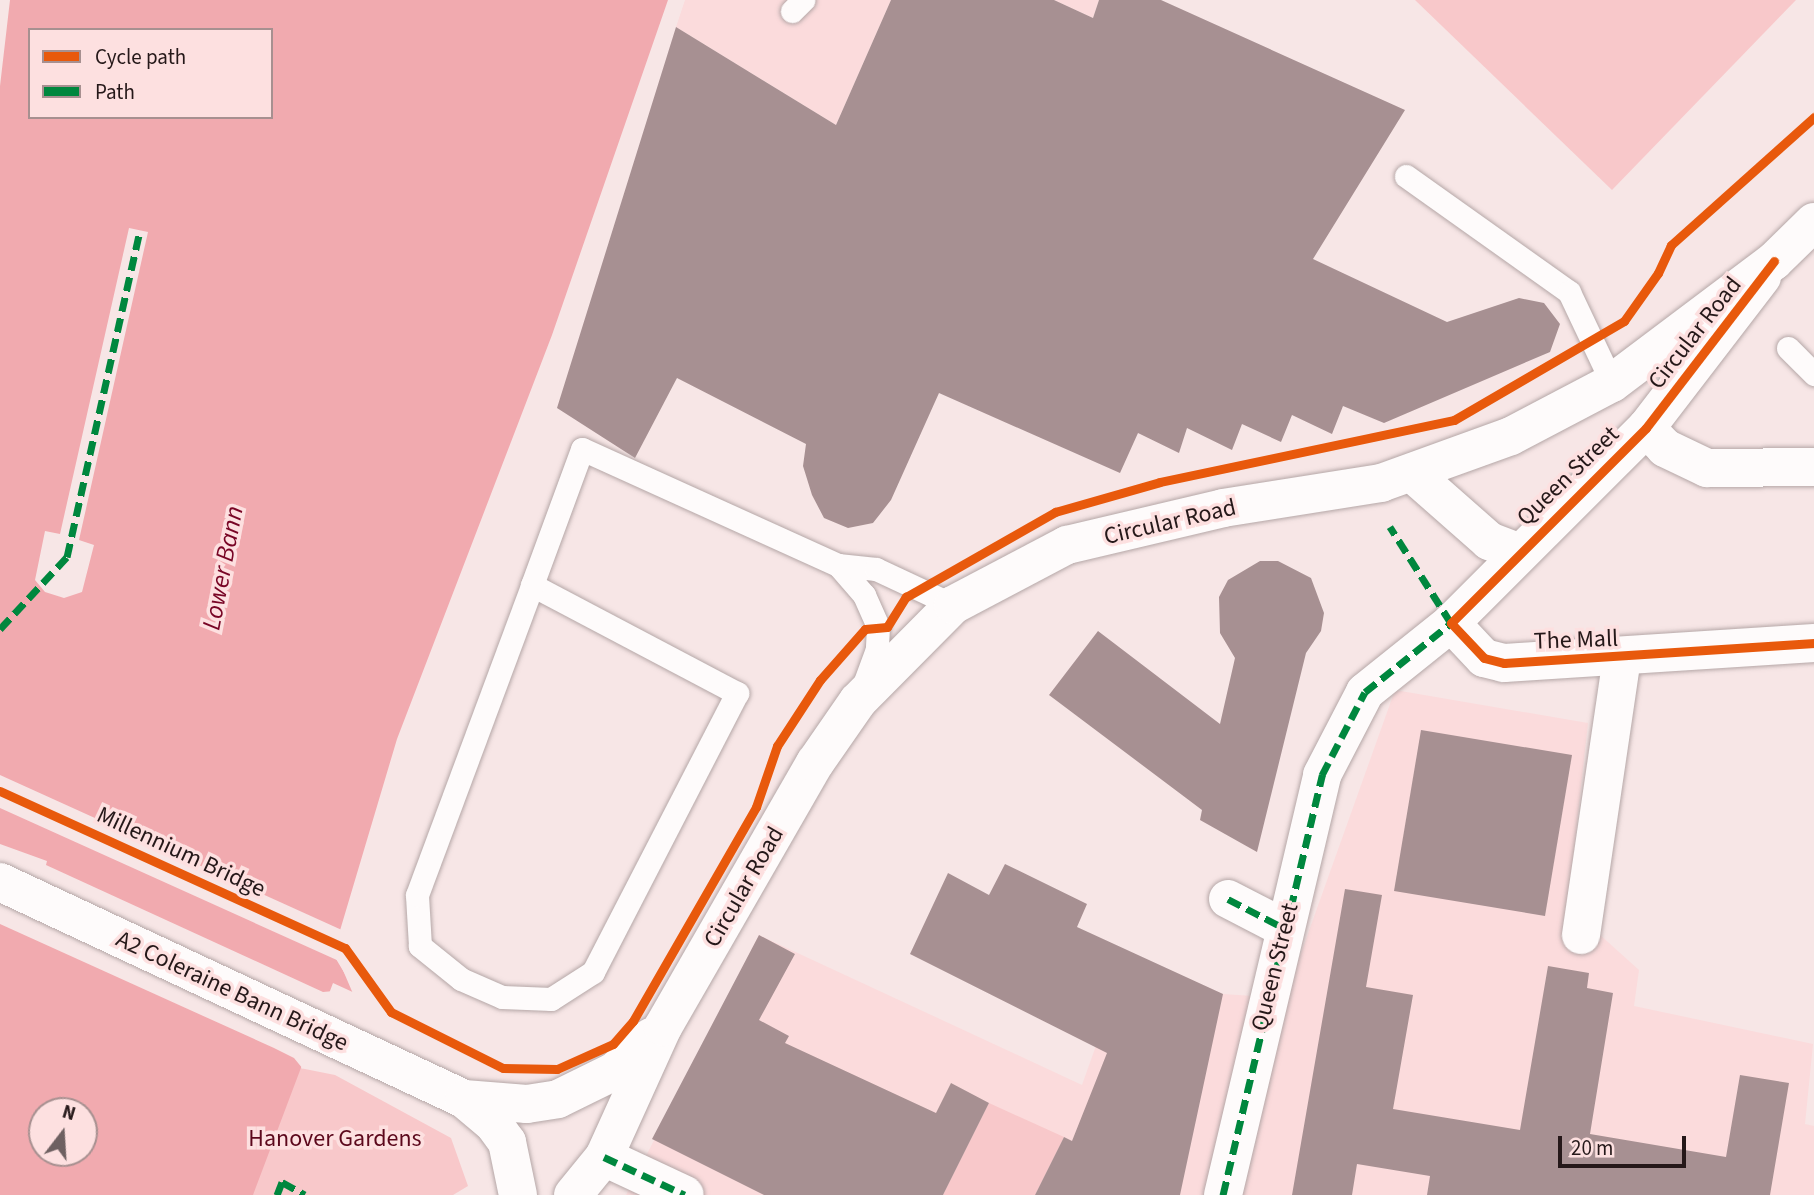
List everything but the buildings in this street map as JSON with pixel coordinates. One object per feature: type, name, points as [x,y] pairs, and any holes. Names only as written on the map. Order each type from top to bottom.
[{"type":"main road","points":[[1774,261],[1814,222]]},
{"type":"main road","name":"Circular Road","points":[[573,1195],[604,1157],[663,1027],[815,763],[858,701],[953,605],[1067,545],[1223,508],[1381,483],[1511,436],[1612,383],[1774,261]]},
{"type":"main road","name":"Circular Road","points":[[1646,428],[1774,261]]},
{"type":"main road","points":[[1646,428],[1665,448],[1707,468],[1814,467]]},
{"type":"main road","name":"Queen Street","points":[[1412,473],[1489,541],[1517,552],[1646,428]]},
{"type":"main road","points":[[1451,623],[1517,552]]},
{"type":"main road","name":"Queen Street","points":[[1223,1195],[1322,775],[1365,692],[1451,623]]},
{"type":"main road","name":"The Mall","points":[[1451,623],[1484,658],[1504,663],[1622,658],[1814,643]]},
{"type":"main road","points":[[1581,935],[1622,658]]},
{"type":"main road","name":"A2 Coleraine Bann Bridge","points":[[0,882],[464,1099]]},
{"type":"main road","points":[[1228,899],[1284,928]]},
{"type":"main road","points":[[464,1099],[527,1104],[558,1100],[615,1071],[663,1027]]},
{"type":"main road","points":[[464,1099],[493,1123],[507,1142],[517,1188]]},
{"type":"main road","points":[[604,1157],[685,1195]]},
{"type":"lane","points":[[1406,176],[1569,292],[1612,383]]},
{"type":"lane","points":[[1788,348],[1814,374]]},
{"type":"lane","points":[[531,585],[737,693],[593,972],[551,999],[502,997],[461,979],[420,946],[420,886],[531,585],[582,449],[838,565],[876,569],[953,605]]},
{"type":"lane","points":[[838,565],[864,595],[878,627],[877,649],[858,701]]},
{"type":"shaded area","points":[[685,0],[891,0],[836,125],[676,27]]},
{"type":"shaded area","points":[[1054,0],[1099,0],[1093,18]]},
{"type":"shaded area","points":[[1395,690],[1588,723],[1568,906],[1639,970],[1634,1006],[1813,1044],[1805,1124],[1814,1126],[1814,1195],[626,1195],[759,935],[1082,1085],[1129,953],[1223,994],[1285,998]]},
{"type":"green space","points":[[1415,0],[1796,0],[1612,190]]},
{"type":"green space","name":"Hanover Gardens","points":[[294,1058],[300,1068],[335,1075],[451,1138],[468,1186],[453,1195],[222,1195]]},
{"type":"green space","points":[[989,1103],[1064,1137],[1035,1195],[943,1195]]},
{"type":"water","name":"Lower Bann","points":[[10,0],[668,0],[552,335],[397,739],[333,954],[357,994],[333,983],[253,1195],[0,1195],[0,86]]},
{"type":"pier","points":[[129,228],[148,232],[79,540],[94,545],[82,592],[64,598],[45,592],[35,580],[45,531],[60,534]]},
{"type":"pier","points":[[0,775],[344,931],[337,954],[360,995],[354,996],[339,961],[0,808]]},
{"type":"pier","points":[[0,844],[47,861],[46,865],[323,992],[334,991],[303,1069],[294,1058],[274,1048],[0,924]]},
{"type":"marked path","points":[[0,629],[67,557],[139,235]]},
{"type":"marked path","points":[[1223,1195],[1322,775],[1365,692],[1451,623],[1390,527]]},
{"type":"marked path","points":[[1228,899],[1284,928]]},
{"type":"marked path","points":[[604,1157],[685,1195]]},
{"type":"marked path","points":[[277,1195],[282,1182],[305,1195]]},
{"type":"cycle path","name":"Millennium Bridge","points":[[0,791],[345,948],[391,1012],[503,1068],[557,1069],[613,1044],[633,1021],[756,807],[777,746],[820,680],[865,629],[887,627],[906,597],[1055,512],[1160,482],[1454,420],[1624,321],[1658,273],[1671,245],[1814,117]]},
{"type":"cycle path","points":[[1774,261],[1646,428],[1451,623],[1484,658],[1504,663],[1814,643]]}]
